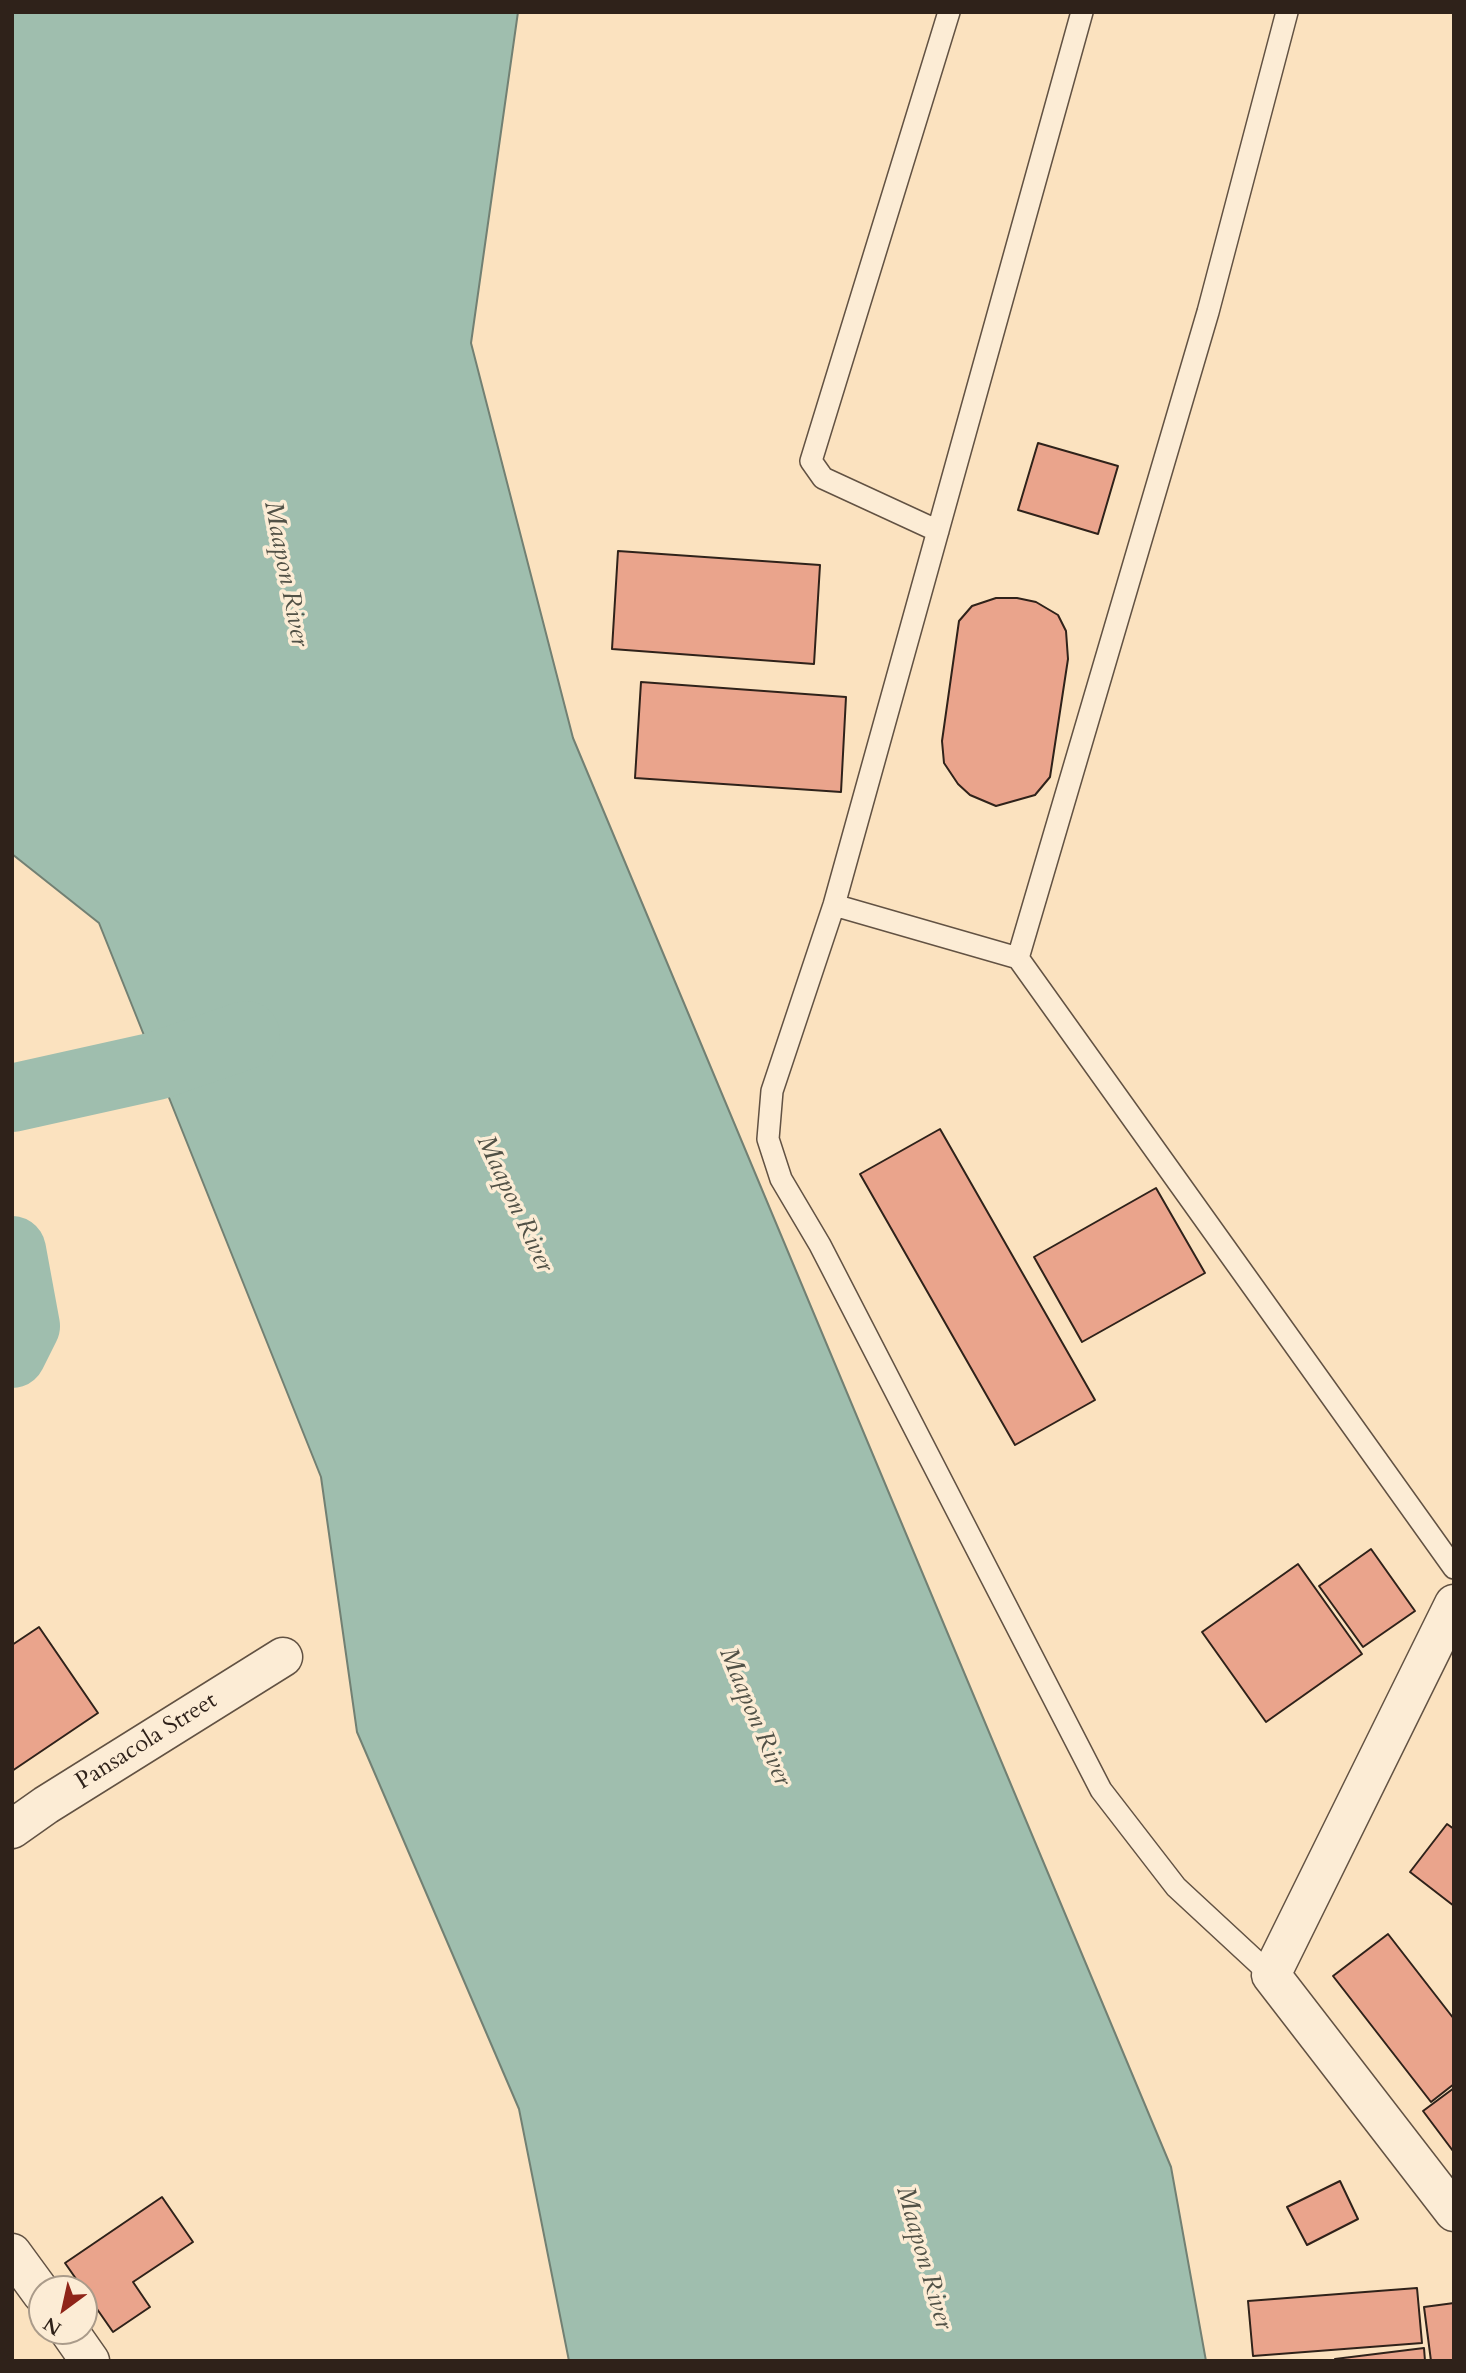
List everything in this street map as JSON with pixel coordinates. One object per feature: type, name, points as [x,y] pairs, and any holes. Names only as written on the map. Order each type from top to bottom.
[{"type":"street","points":[[1454,1604],[1271,1975],[1454,2212]]},
{"type":"street","name":"Pansacola Street","points":[[12,1829],[283,1657]]},
{"type":"street","points":[[12,2253],[28,2275]]},
{"type":"street","points":[[79,2345],[90,2361]]},
{"type":"lane","points":[[938,531],[823,478],[811,461],[949,12]]},
{"type":"lane","points":[[1082,12],[834,905],[772,1091],[768,1139],[781,1179],[826,1257],[1101,1790],[1176,1887],[1271,1975]]},
{"type":"lane","points":[[1018,958],[1208,312],[1287,12]]},
{"type":"lane","points":[[834,905],[1018,958],[1454,1569]]},
{"type":"water","name":"Maapon River","points":[[12,12],[518,12],[471,343],[573,738],[1171,2167],[1206,2361],[569,2361],[519,2109],[357,1732],[321,1477],[99,923],[12,854]]},
{"type":"building","points":[[1038,443],[1118,466],[1098,534],[1018,510]]},
{"type":"building","points":[[618,551],[820,565],[814,664],[612,649]]},
{"type":"building","points":[[996,598],[1036,602],[1058,615],[1066,631],[1068,659],[1050,777],[1035,795],[996,806],[970,795],[958,784],[944,763],[942,741],[959,621],[972,606]]},
{"type":"building","points":[[641,682],[846,697],[841,792],[635,778]]},
{"type":"building","points":[[940,1129],[1095,1400],[1015,1445],[860,1174]]},
{"type":"building","points":[[1156,1188],[1205,1273],[1082,1342],[1034,1257]]},
{"type":"building","points":[[1371,1549],[1415,1611],[1363,1647],[1319,1586]]},
{"type":"building","points":[[1298,1564],[1362,1654],[1266,1722],[1202,1632]]},
{"type":"building","points":[[39,1627],[98,1713],[12,1771],[12,1645]]},
{"type":"building","points":[[1447,1824],[1454,1829],[1454,1906],[1410,1872]]},
{"type":"building","points":[[1388,1934],[1454,2019],[1454,2084],[1431,2102],[1333,1976]]},
{"type":"building","points":[[1454,2088],[1454,2151],[1453,2151],[1423,2111]]},
{"type":"building","points":[[1340,2181],[1358,2219],[1307,2245],[1287,2207]]},
{"type":"building","points":[[162,2197],[193,2242],[133,2282],[150,2307],[113,2332],[98,2310],[98,2275],[73,2275],[65,2263]]},
{"type":"building","points":[[1417,2288],[1422,2343],[1253,2356],[1248,2301]]},
{"type":"building","points":[[1454,2303],[1454,2361],[1431,2361],[1424,2307]]},
{"type":"building","points":[[1424,2348],[1425,2361],[1335,2361],[1335,2359]]},
{"type":"waterway","points":[[12,1098],[156,1066],[246,1035]]},
{"type":"waterway","points":[[12,1250],[26,1326],[12,1354]]}]
